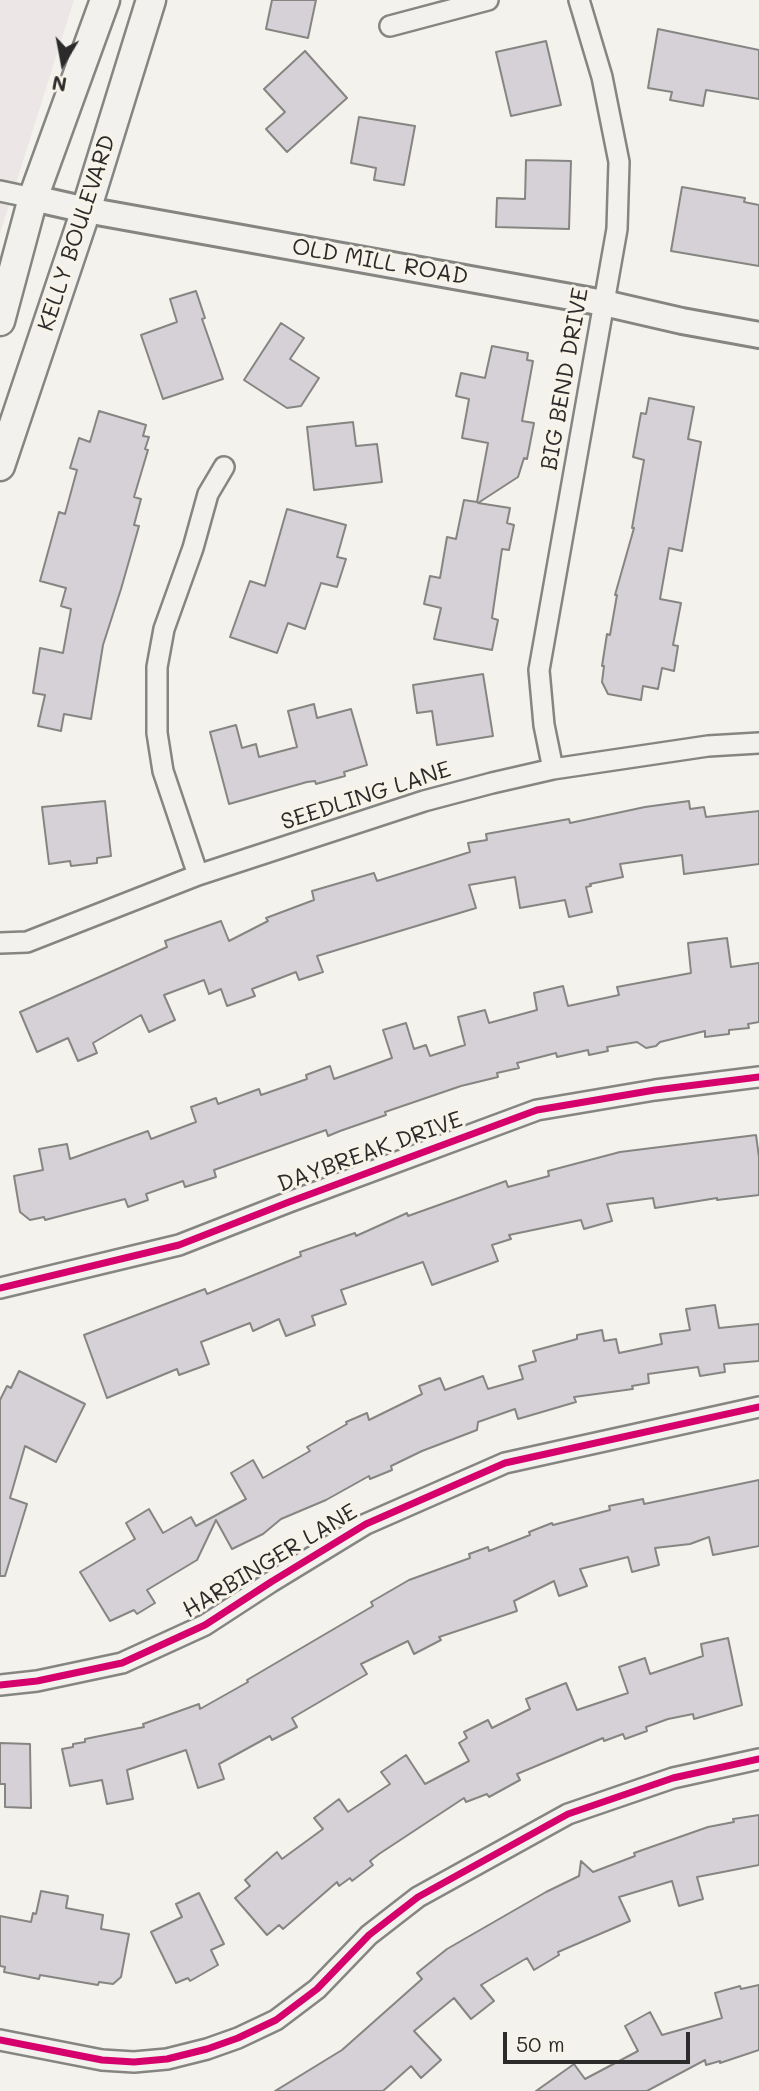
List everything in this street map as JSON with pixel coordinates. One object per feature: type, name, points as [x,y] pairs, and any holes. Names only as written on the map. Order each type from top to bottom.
[{"type":"main road","name":"KELLY BOULEVARD","points":[[0,321],[33,198],[105,0]]},
{"type":"main road","name":"KELLY BOULEVARD","points":[[0,466],[86,210],[151,0]]},
{"type":"street","points":[[390,26],[488,0]]},
{"type":"street","name":"BIG BEND DRIVE","points":[[553,769],[544,725],[539,670],[618,229],[619,162],[603,77],[579,0]]},
{"type":"street","name":"OLD MILL ROAD","points":[[0,191],[86,210],[604,303],[759,335]]},
{"type":"street","points":[[198,875],[163,771],[156,733],[157,667],[164,629],[193,548],[208,494],[224,467]]},
{"type":"street","name":"SEEDLING LANE","points":[[0,943],[27,942],[198,875],[424,801],[553,769],[708,746],[759,743]]},
{"type":"street","name":"DAYBREAK DRIVE","points":[[0,1288],[179,1245],[537,1110],[655,1090],[759,1077]]},
{"type":"street","name":"HARBINGER LANE","points":[[0,1685],[37,1681],[122,1663],[205,1625],[366,1524],[505,1463],[759,1407]]},
{"type":"street","points":[[0,2040],[102,2060],[134,2062],[167,2059],[238,2038],[276,2020],[317,1989],[369,1935],[418,1898],[568,1814],[673,1778],[759,1759]]},
{"type":"shaded area","points":[[0,0],[74,0],[0,234]]},
{"type":"building","points":[[272,0],[316,0],[308,38],[266,29]]},
{"type":"building","points":[[658,29],[759,50],[759,99],[706,90],[703,106],[670,100],[672,92],[648,88]]},
{"type":"building","points":[[546,41],[561,105],[511,116],[496,52]]},
{"type":"building","points":[[305,51],[347,98],[287,152],[266,129],[285,112],[264,89]]},
{"type":"building","points":[[359,117],[415,126],[404,185],[374,180],[376,168],[351,163]]},
{"type":"building","points":[[526,160],[571,161],[569,229],[496,227],[497,198],[525,199]]},
{"type":"building","points":[[682,187],[745,198],[744,202],[759,205],[759,266],[671,251]]},
{"type":"building","points":[[196,291],[205,318],[202,319],[223,379],[163,399],[141,335],[177,322],[170,299]]},
{"type":"building","points":[[281,323],[304,338],[290,359],[319,378],[301,406],[287,408],[244,380]]},
{"type":"building","points":[[492,346],[528,353],[527,360],[533,361],[522,421],[534,423],[527,459],[524,458],[518,477],[478,503],[510,508],[507,523],[514,525],[509,550],[502,549],[492,618],[498,620],[492,650],[434,639],[441,608],[424,604],[430,576],[440,578],[447,537],[456,539],[464,500],[477,502],[488,443],[462,438],[469,399],[456,396],[461,373],[485,378]]},
{"type":"building","points":[[649,398],[694,407],[688,439],[701,442],[682,551],[669,548],[660,599],[681,603],[673,645],[678,646],[674,671],[662,668],[658,689],[643,686],[641,700],[608,694],[602,682],[602,666],[607,634],[610,635],[615,595],[634,528],[644,460],[633,457],[641,413],[646,414]]},
{"type":"building","points":[[99,411],[146,425],[143,436],[149,437],[145,449],[148,450],[134,497],[141,499],[134,525],[139,526],[103,645],[91,719],[64,714],[61,731],[38,726],[45,695],[33,693],[40,648],[63,653],[71,609],[61,606],[66,588],[40,581],[59,512],[65,514],[77,470],[70,468],[79,438],[90,442]]},
{"type":"building","points":[[353,422],[356,446],[377,444],[382,482],[314,490],[307,427]]},
{"type":"building","points":[[287,509],[346,525],[337,557],[346,559],[337,587],[321,583],[305,629],[288,623],[277,653],[230,637],[250,581],[265,586]]},
{"type":"building","points":[[483,674],[493,736],[437,745],[432,711],[417,713],[413,685]]},
{"type":"building","points":[[314,704],[317,718],[351,709],[367,765],[344,772],[345,776],[316,784],[315,781],[307,782],[229,804],[210,732],[236,725],[242,748],[256,744],[259,757],[297,747],[288,711]]},
{"type":"building","points":[[105,801],[111,856],[97,858],[97,863],[71,866],[70,861],[49,864],[42,807]]},
{"type":"building","points":[[689,801],[690,809],[704,807],[706,817],[759,811],[759,864],[684,874],[682,855],[620,864],[623,877],[586,887],[592,912],[569,917],[565,900],[520,908],[515,877],[469,885],[476,908],[317,956],[323,972],[299,980],[296,972],[252,989],[255,996],[227,1006],[221,989],[209,994],[204,980],[164,995],[175,1020],[149,1032],[141,1015],[93,1043],[97,1053],[78,1061],[68,1038],[37,1052],[20,1012],[167,947],[165,941],[221,921],[229,941],[268,921],[266,918],[314,900],[312,891],[374,873],[377,881],[470,852],[468,843],[487,840],[486,834],[569,819],[570,823]]},
{"type":"building","points":[[727,938],[731,967],[759,963],[759,1022],[748,1024],[749,1028],[705,1037],[705,1031],[646,1048],[637,1042],[607,1047],[608,1051],[589,1055],[588,1050],[557,1057],[556,1053],[517,1063],[519,1068],[497,1073],[498,1077],[461,1086],[385,1112],[386,1115],[328,1136],[326,1130],[214,1170],[216,1177],[185,1187],[183,1181],[146,1194],[148,1200],[128,1207],[125,1199],[45,1220],[44,1217],[30,1220],[20,1212],[14,1176],[43,1170],[39,1149],[67,1144],[70,1159],[148,1131],[151,1139],[196,1122],[191,1107],[216,1098],[218,1104],[259,1089],[261,1095],[307,1079],[306,1075],[330,1066],[334,1079],[392,1058],[383,1030],[406,1023],[414,1049],[426,1045],[430,1056],[465,1045],[458,1017],[485,1010],[489,1023],[537,1010],[534,993],[563,986],[568,1006],[619,995],[617,987],[691,973],[688,943]]},
{"type":"building","points":[[756,1135],[759,1195],[717,1198],[655,1208],[653,1198],[607,1204],[612,1221],[584,1229],[581,1220],[509,1235],[511,1239],[492,1245],[498,1261],[432,1285],[423,1262],[341,1290],[346,1304],[312,1316],[315,1325],[286,1336],[279,1319],[253,1331],[250,1323],[201,1342],[209,1364],[179,1375],[177,1369],[107,1398],[84,1335],[205,1289],[207,1294],[301,1256],[300,1252],[355,1233],[356,1236],[407,1213],[408,1216],[506,1181],[508,1187],[549,1176],[548,1171],[620,1152]]},
{"type":"building","points":[[715,1305],[719,1328],[759,1324],[759,1361],[724,1364],[725,1372],[700,1376],[698,1367],[648,1374],[649,1383],[632,1386],[633,1389],[574,1397],[576,1402],[518,1419],[515,1409],[478,1422],[477,1430],[422,1451],[391,1466],[392,1470],[370,1479],[369,1476],[326,1500],[281,1519],[263,1534],[232,1549],[216,1520],[197,1560],[147,1590],[155,1603],[137,1614],[134,1610],[110,1621],[80,1572],[135,1539],[126,1523],[149,1509],[163,1533],[191,1517],[196,1526],[246,1499],[231,1473],[253,1460],[263,1478],[310,1451],[307,1447],[347,1424],[346,1422],[367,1413],[369,1420],[422,1394],[419,1386],[440,1378],[445,1390],[483,1376],[488,1389],[523,1379],[519,1366],[536,1361],[533,1351],[577,1339],[577,1335],[602,1330],[604,1341],[616,1339],[619,1353],[662,1344],[660,1334],[690,1330],[686,1309]]},
{"type":"building","points":[[19,1371],[85,1404],[56,1462],[25,1446],[10,1498],[27,1504],[5,1576],[0,1576],[0,1400],[7,1386],[11,1388]]},
{"type":"building","points":[[759,1480],[759,1546],[713,1555],[709,1537],[690,1544],[655,1548],[659,1565],[632,1572],[628,1557],[580,1569],[587,1586],[559,1596],[554,1581],[514,1601],[517,1611],[439,1637],[441,1640],[414,1654],[408,1641],[361,1664],[367,1674],[292,1718],[297,1727],[272,1740],[270,1736],[219,1764],[224,1779],[198,1788],[186,1750],[127,1770],[133,1799],[107,1804],[102,1780],[70,1786],[62,1749],[85,1742],[85,1739],[144,1727],[143,1724],[199,1704],[200,1709],[373,1606],[371,1602],[409,1580],[470,1558],[469,1554],[488,1547],[489,1551],[530,1535],[529,1532],[552,1523],[553,1525],[610,1510],[609,1506],[643,1499],[644,1504]]},
{"type":"building","points":[[728,1638],[742,1705],[694,1719],[693,1714],[668,1719],[625,1739],[623,1734],[604,1741],[603,1738],[517,1774],[520,1780],[489,1797],[487,1794],[466,1802],[464,1798],[379,1854],[370,1861],[373,1865],[352,1881],[350,1878],[339,1886],[337,1882],[283,1929],[279,1925],[267,1935],[235,1898],[250,1886],[245,1880],[277,1852],[282,1859],[323,1829],[314,1818],[339,1799],[348,1812],[390,1784],[381,1772],[406,1755],[425,1784],[469,1761],[459,1743],[467,1738],[464,1732],[488,1720],[492,1728],[530,1709],[526,1699],[566,1683],[577,1710],[628,1693],[619,1667],[645,1658],[650,1674],[703,1656],[701,1644]]},
{"type":"building","points":[[0,1743],[30,1744],[31,1808],[5,1807],[5,1784],[0,1784]]},
{"type":"building","points":[[759,1815],[759,1865],[697,1877],[703,1899],[679,1906],[672,1881],[619,1897],[630,1921],[558,1952],[559,1955],[534,1970],[527,1958],[481,1985],[494,2001],[471,2019],[454,1998],[414,2031],[441,2060],[421,2078],[411,2066],[383,2091],[275,2091],[342,2050],[422,1979],[417,1973],[447,1949],[579,1876],[581,1861],[593,1872],[635,1856],[634,1853],[708,1827]]},
{"type":"building","points":[[41,1891],[68,1896],[66,1908],[103,1915],[101,1929],[129,1934],[121,1977],[113,1984],[99,1982],[98,1985],[40,1975],[39,1979],[4,1972],[5,1967],[0,1966],[0,1916],[31,1922],[33,1913],[36,1914]]},
{"type":"building","points":[[199,1893],[224,1944],[211,1950],[218,1965],[190,1981],[188,1978],[176,1983],[151,1932],[182,1917],[176,1904]]},
{"type":"building","points":[[759,1985],[759,2050],[720,2063],[706,2065],[705,2060],[647,2091],[536,2091],[574,2064],[585,2079],[638,2051],[625,2026],[650,2012],[662,2035],[722,2018],[715,1993],[740,1986],[741,1989]]},
{"type":"cycle path","points":[[0,1288],[179,1245],[537,1110],[655,1090],[759,1077]]},
{"type":"cycle path","points":[[0,1685],[37,1681],[122,1663],[205,1625],[366,1524],[505,1463],[759,1407]]},
{"type":"cycle path","points":[[0,2040],[102,2060],[134,2062],[167,2059],[238,2038],[276,2020],[317,1989],[369,1935],[418,1897],[568,1814],[673,1778],[759,1759]]}]
